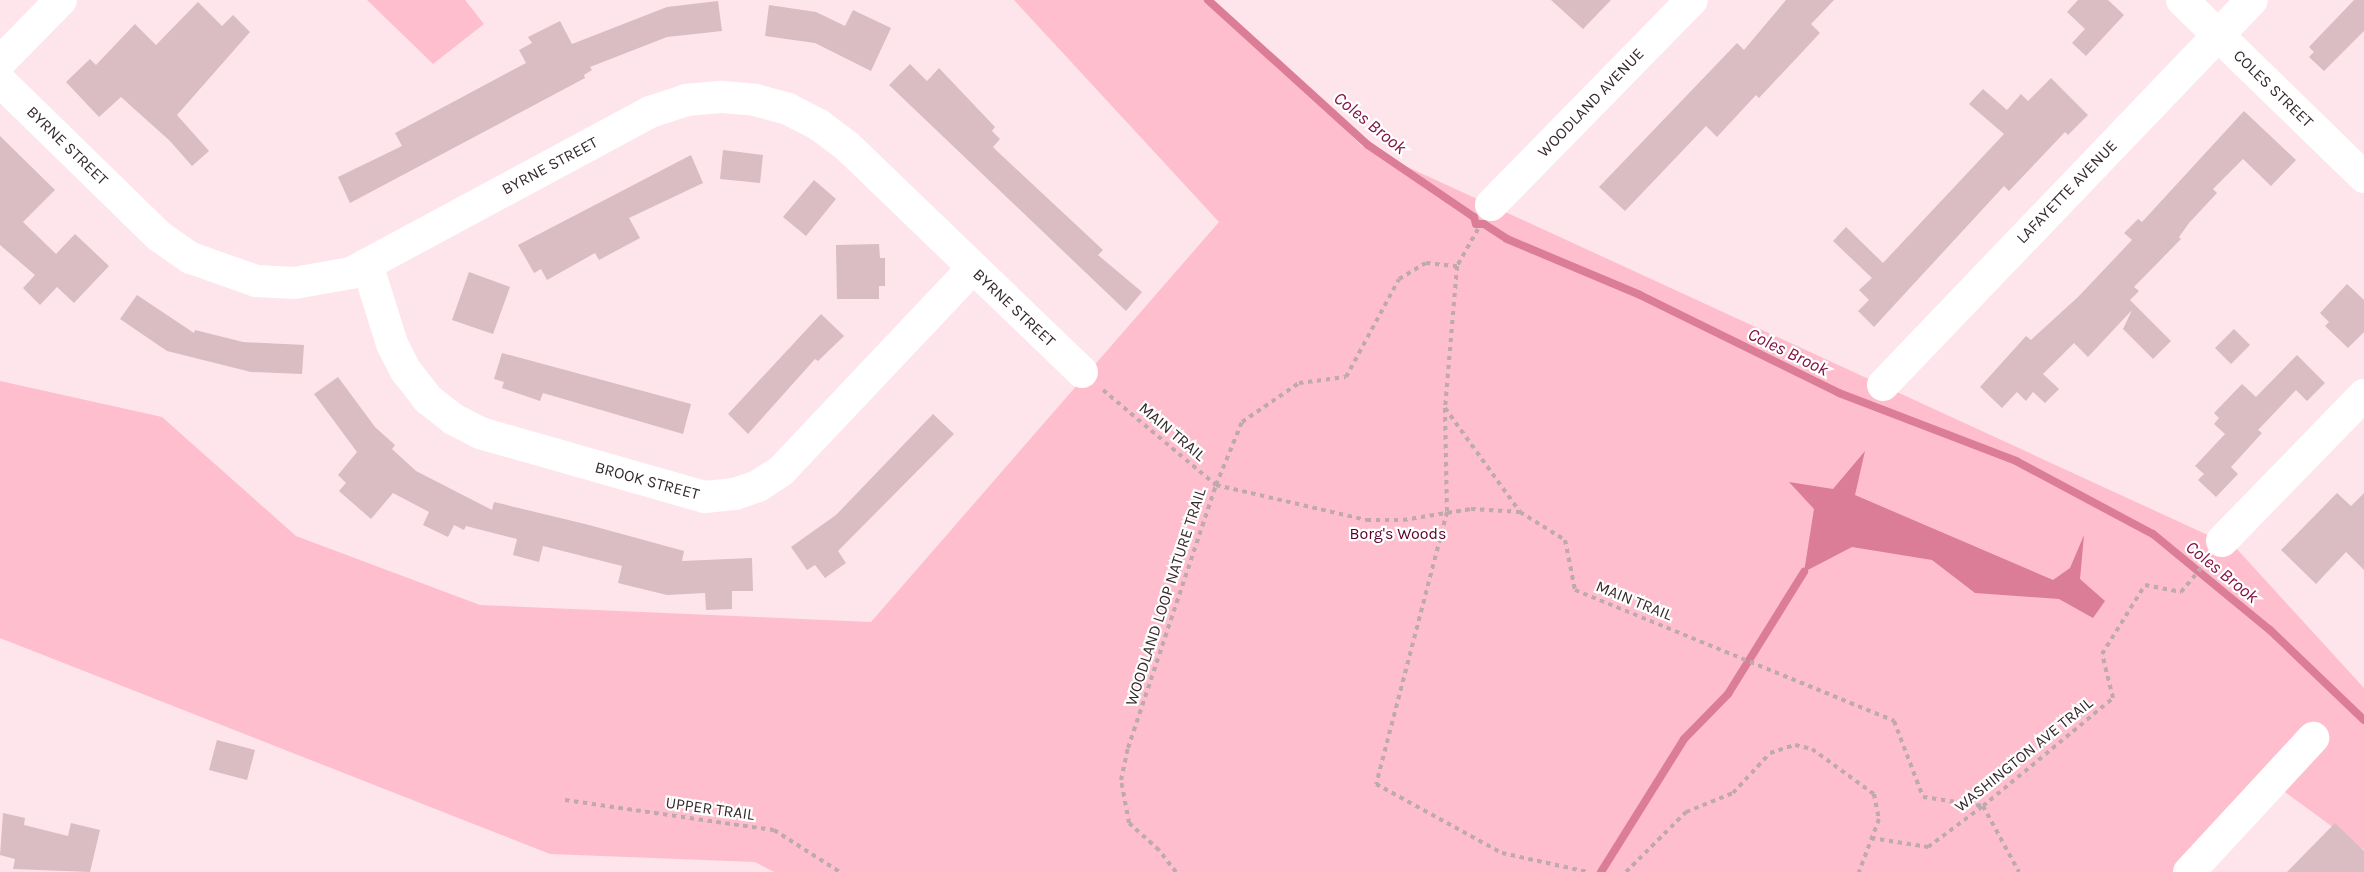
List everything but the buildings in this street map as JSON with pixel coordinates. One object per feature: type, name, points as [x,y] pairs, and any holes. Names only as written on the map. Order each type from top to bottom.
[{"type":"street","points":[[0,62],[60,0]]},
{"type":"street","name":"WOODLAND AVENUE","points":[[1491,205],[1690,0]]},
{"type":"street","name":"COLES STREET","points":[[2182,0],[2364,177]]},
{"type":"street","name":"LAFAYETTE AVENUE","points":[[1882,385],[2252,0]]},
{"type":"street","name":"BYRNE STREET","points":[[0,81],[159,236],[191,258],[256,281],[294,283],[325,280],[367,264],[650,112],[686,100],[723,97],[777,106],[819,125],[847,146],[1082,372]]},
{"type":"street","name":"BROOK STREET","points":[[367,264],[392,344],[406,372],[429,400],[453,419],[480,433],[705,497],[735,494],[758,486],[781,471],[973,268]]},
{"type":"street","points":[[2222,541],[2364,394]]},
{"type":"street","points":[[2189,872],[2313,738]]},
{"type":"path","points":[[1491,205],[1457,266],[1445,408],[1447,513],[1376,784],[1502,853],[1588,872]]},
{"type":"path","name":"WOODLAND LOOP NATURE TRAIL","points":[[1176,872],[1159,850],[1129,823],[1121,780],[1128,748],[1216,485],[1242,422],[1299,384],[1346,377],[1399,279],[1426,263],[1457,266]]},
{"type":"path","name":"MAIN TRAIL","points":[[1082,372],[1216,485],[1367,520],[1447,513],[1471,508],[1520,512],[1564,540],[1575,590],[1894,721],[1923,797],[1983,806]]},
{"type":"path","points":[[1445,408],[1520,512]]},
{"type":"path","name":"WASHINGTON AVE TRAIL","points":[[1871,838],[1928,847],[1983,806],[2113,698],[2102,654],[2145,585],[2181,592],[2222,541]]},
{"type":"path","points":[[1626,872],[1686,812],[1733,793],[1770,753],[1795,746],[1812,749],[1874,794],[1879,819],[1859,872]]},
{"type":"path","name":"UPPER TRAIL","points":[[565,800],[774,830],[840,872]]},
{"type":"path","points":[[1983,806],[2019,872]]},
{"type":"green space","points":[[367,0],[465,0],[484,24],[433,64]]},
{"type":"green space","name":"Borg's Woods","points":[[1014,0],[1213,0],[1362,146],[2236,548],[2364,688],[2364,850],[2270,781],[2193,872],[774,872],[755,862],[550,854],[0,638],[0,381],[162,417],[296,536],[480,605],[871,622],[1219,222]]},
{"type":"shaded area","points":[[1865,451],[1855,495],[2053,580],[2070,568],[2084,535],[2080,579],[2105,601],[2093,618],[2059,599],[1975,593],[1932,560],[1852,547],[1804,572],[1814,509],[1789,482],[1833,489]]},
{"type":"waterway","name":"Coles Brook","points":[[1208,0],[1368,145],[1474,217],[1476,224],[1484,224],[1507,239],[1640,295],[1839,393],[2016,461],[2153,534],[2270,630],[2364,720]]},
{"type":"waterway","points":[[1601,872],[1684,739],[1728,694],[1804,572]]}]
